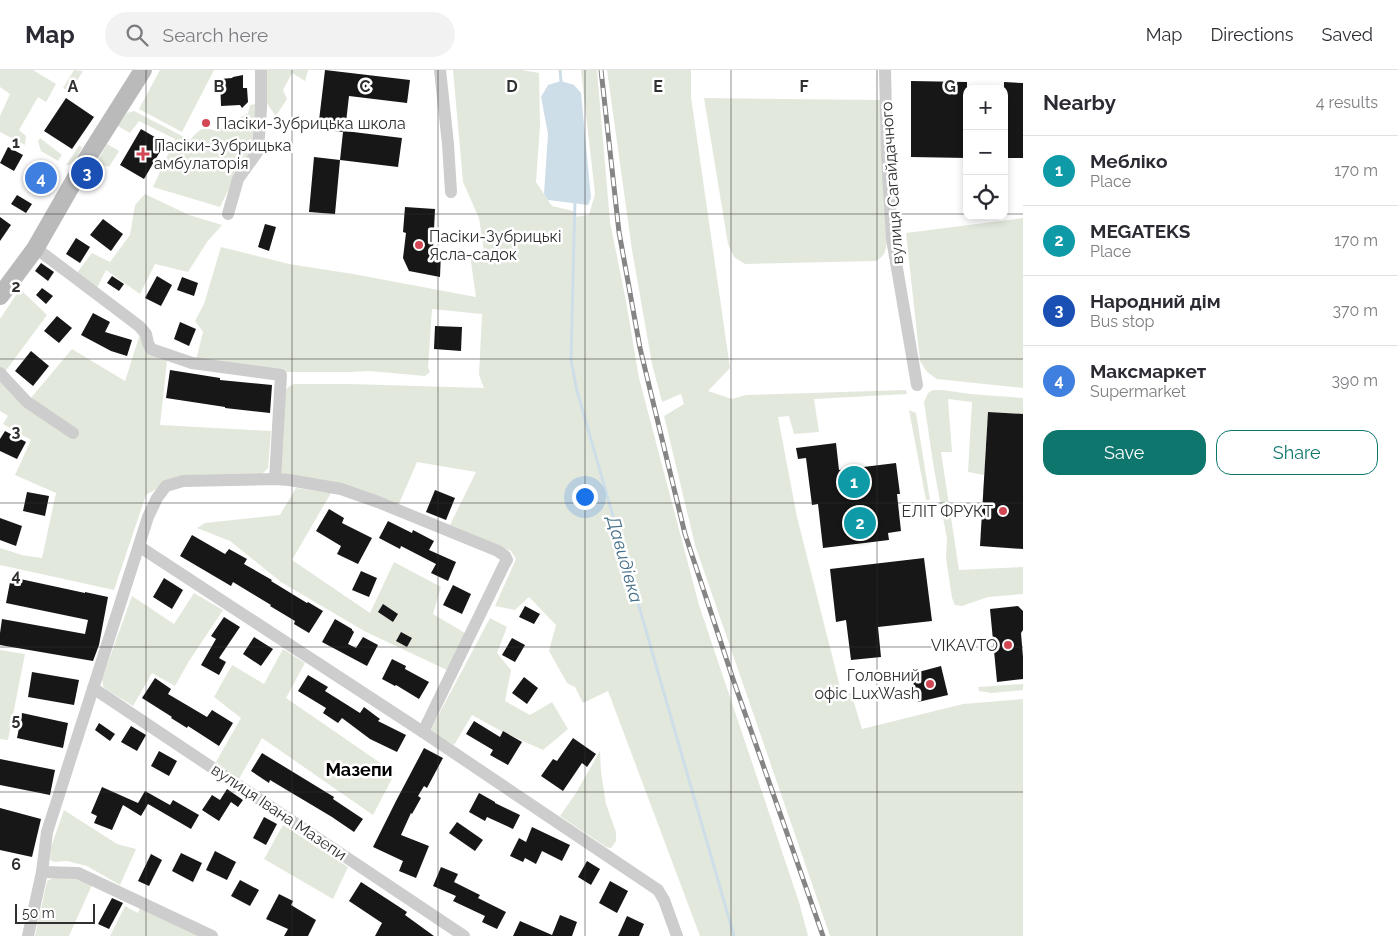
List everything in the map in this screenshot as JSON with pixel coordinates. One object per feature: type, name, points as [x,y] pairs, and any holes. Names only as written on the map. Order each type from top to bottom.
[{"type":"main road","points":[[0,296],[35,249],[86,160],[143,70]]},
{"type":"street","points":[[228,214],[238,179],[258,151],[261,108],[260,70]]},
{"type":"street","points":[[440,70],[451,192]]},
{"type":"street","name":"вулиця Сагайдачного","points":[[885,70],[887,157],[892,239],[917,385]]},
{"type":"street","points":[[35,249],[139,326],[146,334],[148,344],[152,349],[192,363],[281,376],[275,479]]},
{"type":"street","points":[[0,373],[27,402],[74,433]]},
{"type":"street","points":[[28,936],[42,872],[48,832],[148,517],[156,498],[166,486],[183,481],[275,479],[341,489],[480,543],[505,556],[504,565],[423,732]]},
{"type":"street","points":[[140,547],[423,732],[658,890],[664,900],[677,936]]},
{"type":"street","name":"вулиця Івана Мазепи","points":[[93,688],[464,936]]},
{"type":"street","points":[[42,872],[78,872],[212,936]]},
{"type":"shaded area","points":[[0,70],[33,70],[56,84],[46,102],[38,97],[19,130],[26,136],[25,145],[0,132],[0,116],[10,94],[0,87]]},
{"type":"shaded area","points":[[74,70],[83,71],[70,92],[63,88]]},
{"type":"shaded area","points":[[160,70],[214,70],[182,132],[139,109]]},
{"type":"shaded area","points":[[265,70],[308,70],[305,81],[292,73],[283,90],[287,99],[276,116],[265,101]]},
{"type":"shaded area","points":[[453,70],[522,70],[539,73],[540,125],[536,182],[552,206],[573,211],[573,217],[589,215],[595,194],[581,70],[597,70],[610,222],[639,378],[699,605],[799,902],[808,936],[700,936],[608,691],[583,703],[575,687],[567,683],[549,651],[556,625],[529,597],[515,610],[495,606],[516,559],[511,551],[450,525],[476,472],[417,462],[398,506],[284,476],[280,471],[284,393],[288,387],[294,384],[350,384],[484,388],[479,375],[482,314],[432,309],[428,367],[430,372],[425,376],[369,371],[281,372],[196,360],[203,332],[195,321],[204,304],[221,247],[289,264],[476,297],[470,255],[484,251],[479,218],[463,182]]},
{"type":"shaded area","points":[[607,70],[691,70],[691,97],[730,368],[708,391],[732,399],[746,395],[906,390],[907,394],[814,399],[819,432],[794,434],[789,416],[778,417],[797,517],[842,695],[851,693],[862,729],[963,704],[1023,699],[1023,936],[830,936],[695,545],[664,416],[684,404],[681,394],[662,402],[652,364],[632,250]]},
{"type":"shaded area","points":[[561,81],[574,85],[581,93],[591,198],[588,205],[548,200],[544,194],[548,134],[541,97],[548,85]]},
{"type":"shaded area","points":[[704,98],[880,100],[881,153],[887,240],[886,249],[882,257],[876,261],[745,264],[734,257],[728,244]]},
{"type":"shaded area","points":[[255,104],[254,150],[237,172],[220,207],[153,187],[175,139],[139,121],[130,133],[118,126],[127,113],[134,111],[190,140],[201,130],[207,128],[216,131],[248,113],[250,105]]},
{"type":"shaded area","points":[[40,138],[62,155],[58,161],[41,151],[38,141]]},
{"type":"shaded area","points":[[107,144],[119,151],[109,167],[96,163]]},
{"type":"shaded area","points":[[79,146],[82,148],[75,160],[66,165]]},
{"type":"shaded area","points":[[145,194],[189,215],[222,225],[207,242],[188,272],[155,264],[140,294],[106,270],[96,290],[76,274],[92,253],[110,262],[130,235],[135,205]]},
{"type":"shaded area","points":[[1023,218],[1023,388],[937,379],[927,372],[920,361],[906,233]]},
{"type":"shaded area","points":[[20,289],[47,315],[4,373],[0,368],[0,319]]},
{"type":"shaded area","points":[[140,334],[167,361],[160,425],[271,431],[268,468],[261,475],[178,476],[146,495],[114,590],[0,565],[0,548],[22,555],[42,558],[56,493],[15,475],[31,440],[3,424],[8,416],[0,411],[0,379],[30,399],[72,349],[125,381]]},
{"type":"shaded area","points":[[933,390],[1023,398],[1023,414],[988,412],[984,475],[968,472],[972,402],[948,399],[952,452],[941,452],[959,570],[1023,567],[1023,594],[988,597],[962,606],[955,605],[952,598],[946,558],[947,539],[924,402],[928,393]]},
{"type":"shaded area","points":[[909,410],[916,413],[930,500],[926,500]]},
{"type":"shaded area","points":[[296,488],[331,493],[292,560],[370,613],[394,562],[441,587],[433,614],[465,633],[449,671],[364,631],[281,582],[230,541],[197,528],[205,523],[280,515]]},
{"type":"shaded area","points":[[194,593],[223,610],[189,661],[175,686],[152,673],[133,706],[107,690],[103,686],[102,679],[132,596],[174,624]]},
{"type":"shaded area","points":[[490,618],[507,627],[497,653],[511,670],[505,701],[530,715],[552,702],[568,729],[543,750],[501,731],[472,715],[454,745],[430,731]]},
{"type":"shaded area","points":[[283,649],[305,663],[286,698],[395,773],[373,815],[262,738],[239,779],[216,762],[241,718],[214,697],[232,665],[264,684]]},
{"type":"shaded area","points":[[0,650],[25,654],[8,740],[0,739]]},
{"type":"shaded area","points":[[1023,684],[1023,690],[991,693],[979,691],[978,687]]},
{"type":"shaded area","points":[[600,751],[606,804],[616,832],[616,841],[611,848],[606,847],[560,816],[576,793]]},
{"type":"shaded area","points":[[64,810],[117,844],[136,849],[120,885],[87,866],[67,861],[54,862],[50,860],[51,847]]},
{"type":"shaded area","points":[[283,825],[348,867],[333,899],[264,859]]},
{"type":"shaded area","points":[[59,875],[82,878],[92,885],[69,936],[35,936],[47,881]]},
{"type":"shaded area","points":[[125,906],[138,913],[140,908],[203,936],[110,936]]},
{"type":"building","points":[[325,70],[410,80],[407,103],[349,96],[345,131],[402,138],[398,167],[340,160],[343,132],[318,129]]},
{"type":"building","points":[[243,75],[243,88],[247,88],[248,102],[242,108],[240,105],[221,106],[220,79]]},
{"type":"building","points":[[911,81],[967,82],[967,85],[963,85],[963,158],[911,157]]},
{"type":"building","points":[[1004,82],[1023,83],[1023,158],[1008,158],[1008,85],[1004,85]]},
{"type":"building","points":[[66,98],[94,117],[72,149],[44,131]]},
{"type":"building","name":"Пасіки-Зубрицька амбулаторія","points":[[141,129],[165,143],[144,179],[120,165]]},
{"type":"building","points":[[8,147],[23,155],[14,171],[0,163]]},
{"type":"building","points":[[314,157],[340,160],[335,214],[309,212]]},
{"type":"building","points":[[39,164],[50,171],[39,188],[28,180]]},
{"type":"building","points":[[17,195],[32,204],[26,213],[11,204]]},
{"type":"building","name":"Пасіки-Зубрицькі Ясла-садок","points":[[405,207],[435,209],[433,250],[441,252],[440,277],[409,271],[403,258],[406,233],[403,232]]},
{"type":"building","points":[[0,217],[11,225],[0,241]]},
{"type":"building","points":[[103,219],[123,234],[111,251],[90,235]]},
{"type":"building","points":[[265,224],[276,227],[269,251],[258,247]]},
{"type":"building","points":[[76,238],[90,247],[80,263],[66,254]]},
{"type":"building","points":[[41,263],[54,272],[48,281],[35,271]]},
{"type":"building","points":[[112,276],[124,284],[119,291],[107,283]]},
{"type":"building","points":[[157,276],[172,285],[161,306],[145,298]]},
{"type":"building","points":[[182,277],[198,283],[194,296],[177,290]]},
{"type":"building","points":[[42,288],[53,296],[46,304],[36,295]]},
{"type":"building","points":[[93,313],[110,322],[105,332],[132,340],[127,356],[111,351],[81,335]]},
{"type":"building","points":[[57,316],[72,328],[59,343],[44,331]]},
{"type":"building","points":[[180,322],[196,329],[189,346],[174,339]]},
{"type":"building","points":[[435,326],[462,327],[461,351],[434,349]]},
{"type":"building","points":[[31,351],[49,366],[33,386],[15,371]]},
{"type":"building","points":[[170,370],[220,378],[220,380],[272,385],[270,413],[166,398]]},
{"type":"building","name":"ЕЛІТ ФРУКТ","points":[[988,412],[1023,414],[1023,549],[980,546]]},
{"type":"building","points":[[5,431],[26,442],[17,459],[0,451],[0,439]]},
{"type":"building","points":[[836,443],[839,470],[896,463],[900,494],[897,494],[901,531],[888,533],[889,540],[823,548],[818,504],[812,505],[806,458],[798,459],[796,448]]},
{"type":"building","points":[[435,490],[455,498],[446,520],[426,512]]},
{"type":"building","points":[[27,492],[49,496],[45,516],[23,511]]},
{"type":"building","points":[[329,509],[344,518],[342,523],[372,538],[358,564],[337,554],[341,546],[316,531]]},
{"type":"building","points":[[0,518],[22,526],[16,546],[0,540]]},
{"type":"building","points":[[388,521],[412,533],[413,530],[434,541],[429,550],[456,562],[448,581],[431,573],[436,564],[401,546],[400,549],[379,538]]},
{"type":"building","points":[[192,535],[225,554],[229,549],[247,559],[244,564],[323,611],[309,633],[294,624],[295,621],[233,582],[231,586],[180,556]]},
{"type":"building","points":[[924,558],[932,621],[878,627],[881,657],[851,660],[846,620],[836,622],[830,569]]},
{"type":"building","points":[[361,571],[377,578],[369,597],[352,590]]},
{"type":"building","points":[[11,577],[108,597],[99,645],[93,661],[0,645],[2,619],[85,634],[88,620],[6,603]]},
{"type":"building","points":[[164,578],[183,590],[172,609],[153,597]]},
{"type":"building","points":[[453,585],[471,594],[462,614],[443,605]]},
{"type":"building","points":[[383,604],[398,614],[393,622],[378,612]]},
{"type":"building","points":[[525,606],[540,614],[534,624],[519,617]]},
{"type":"building","name":"VIKAVTO","points":[[1018,606],[1023,611],[1023,630],[1021,633],[1023,679],[997,682],[990,609]]},
{"type":"building","points":[[224,617],[240,627],[219,658],[226,662],[219,675],[201,665],[216,639],[211,636]]},
{"type":"building","points":[[335,619],[354,632],[348,644],[356,648],[363,637],[378,645],[367,666],[322,642]]},
{"type":"building","points":[[401,632],[412,638],[407,647],[396,641]]},
{"type":"building","points":[[254,637],[273,649],[261,666],[243,654]]},
{"type":"building","points":[[512,638],[525,645],[515,662],[502,655]]},
{"type":"building","points":[[392,659],[406,666],[405,669],[429,682],[419,699],[382,679]]},
{"type":"building","name":"Головний офіс LuxWash","points":[[941,666],[948,695],[918,702],[911,674]]},
{"type":"building","points":[[32,672],[79,680],[74,705],[28,697]]},
{"type":"building","points":[[308,675],[328,687],[325,691],[360,713],[364,707],[380,719],[378,721],[406,735],[397,752],[370,739],[342,718],[338,723],[323,713],[326,708],[298,691]]},
{"type":"building","points":[[524,677],[538,688],[527,704],[512,693]]},
{"type":"building","points":[[155,678],[171,689],[168,694],[207,717],[212,710],[233,723],[219,746],[188,726],[187,728],[142,698]]},
{"type":"building","points":[[22,713],[68,723],[63,748],[17,738]]},
{"type":"building","points":[[474,721],[500,737],[503,731],[522,742],[508,765],[490,755],[493,750],[466,734]]},
{"type":"building","points":[[99,723],[115,734],[110,741],[95,730]]},
{"type":"building","points":[[131,726],[146,735],[137,751],[121,742]]},
{"type":"building","points":[[573,738],[596,754],[587,767],[582,763],[563,791],[541,776],[553,759],[557,761]]},
{"type":"building","points":[[424,748],[443,758],[427,788],[424,786],[418,796],[421,798],[411,813],[401,835],[429,846],[416,878],[399,871],[403,861],[373,847]]},
{"type":"building","points":[[159,751],[177,761],[169,776],[151,766]]},
{"type":"building","points":[[262,753],[334,797],[333,799],[363,819],[354,832],[270,780],[269,783],[251,771]]},
{"type":"building","points":[[0,759],[55,770],[50,795],[0,785]]},
{"type":"building","points":[[102,787],[138,803],[145,791],[170,805],[173,800],[199,815],[191,829],[148,804],[141,816],[123,805],[112,830],[94,823],[97,816],[91,813]]},
{"type":"building","points":[[227,789],[243,800],[238,807],[231,802],[219,821],[202,810],[212,795],[220,800]]},
{"type":"building","points":[[479,793],[520,815],[513,829],[487,817],[485,821],[469,812]]},
{"type":"building","points":[[0,808],[41,819],[32,857],[0,850]]},
{"type":"building","points":[[264,817],[277,824],[266,845],[253,838]]},
{"type":"building","points":[[457,822],[483,840],[475,851],[449,833]]},
{"type":"building","points":[[532,827],[570,845],[562,861],[542,851],[536,864],[525,858],[523,862],[510,856],[519,838],[526,842]]},
{"type":"building","points":[[215,851],[236,862],[227,880],[206,870]]},
{"type":"building","points":[[181,853],[202,863],[193,882],[172,871]]},
{"type":"building","points":[[151,854],[162,860],[149,886],[138,881]]},
{"type":"building","points":[[587,861],[600,869],[591,885],[578,877]]},
{"type":"building","points":[[441,867],[458,874],[454,882],[480,895],[478,898],[506,912],[497,929],[482,922],[485,916],[453,901],[456,896],[433,886]]},
{"type":"building","points":[[240,880],[259,890],[250,906],[231,896]]},
{"type":"building","points":[[610,881],[628,891],[617,913],[599,903]]},
{"type":"building","points":[[361,882],[407,912],[405,915],[434,936],[375,936],[382,923],[349,901]]},
{"type":"building","points":[[279,894],[293,901],[291,905],[316,920],[308,936],[284,936],[288,929],[266,919]]},
{"type":"building","points":[[112,898],[123,903],[109,929],[98,924]]},
{"type":"building","points":[[560,915],[577,922],[572,936],[513,936],[520,921],[552,935]]},
{"type":"building","points":[[627,916],[644,924],[639,936],[618,936]]},
{"type":"waterway","points":[[560,70],[561,81]]},
{"type":"waterway","name":"Давидівка","points":[[575,200],[571,360],[577,391],[734,936]]},
{"type":"railway","points":[[601,70],[619,232],[640,348],[685,534],[734,682],[823,936]]},
{"type":"place","name":"Пасіки-Зубрицька школа","points":[[206,123]]},
{"type":"place","name":"Пасіки-Зубрицька амбулаторія","points":[[143,154]]},
{"type":"place","name":"Народний дім","points":[[87,173]]},
{"type":"place","name":"Максмаркет","points":[[41,178]]},
{"type":"place","name":"Пасіки-Зубрицькі Ясла-садок","points":[[419,245]]},
{"type":"place","name":"Мебліко","points":[[854,482]]},
{"type":"place","name":"ЕЛІТ ФРУКТ","points":[[1003,511]]},
{"type":"place","name":"MEGATEKS","points":[[860,523]]},
{"type":"place","name":"VIKAVTO","points":[[1008,645]]},
{"type":"place","name":"Головний офіс LuxWash","points":[[930,684]]},
{"type":"district","name":"Мазепи","points":[[359,769]]}]
